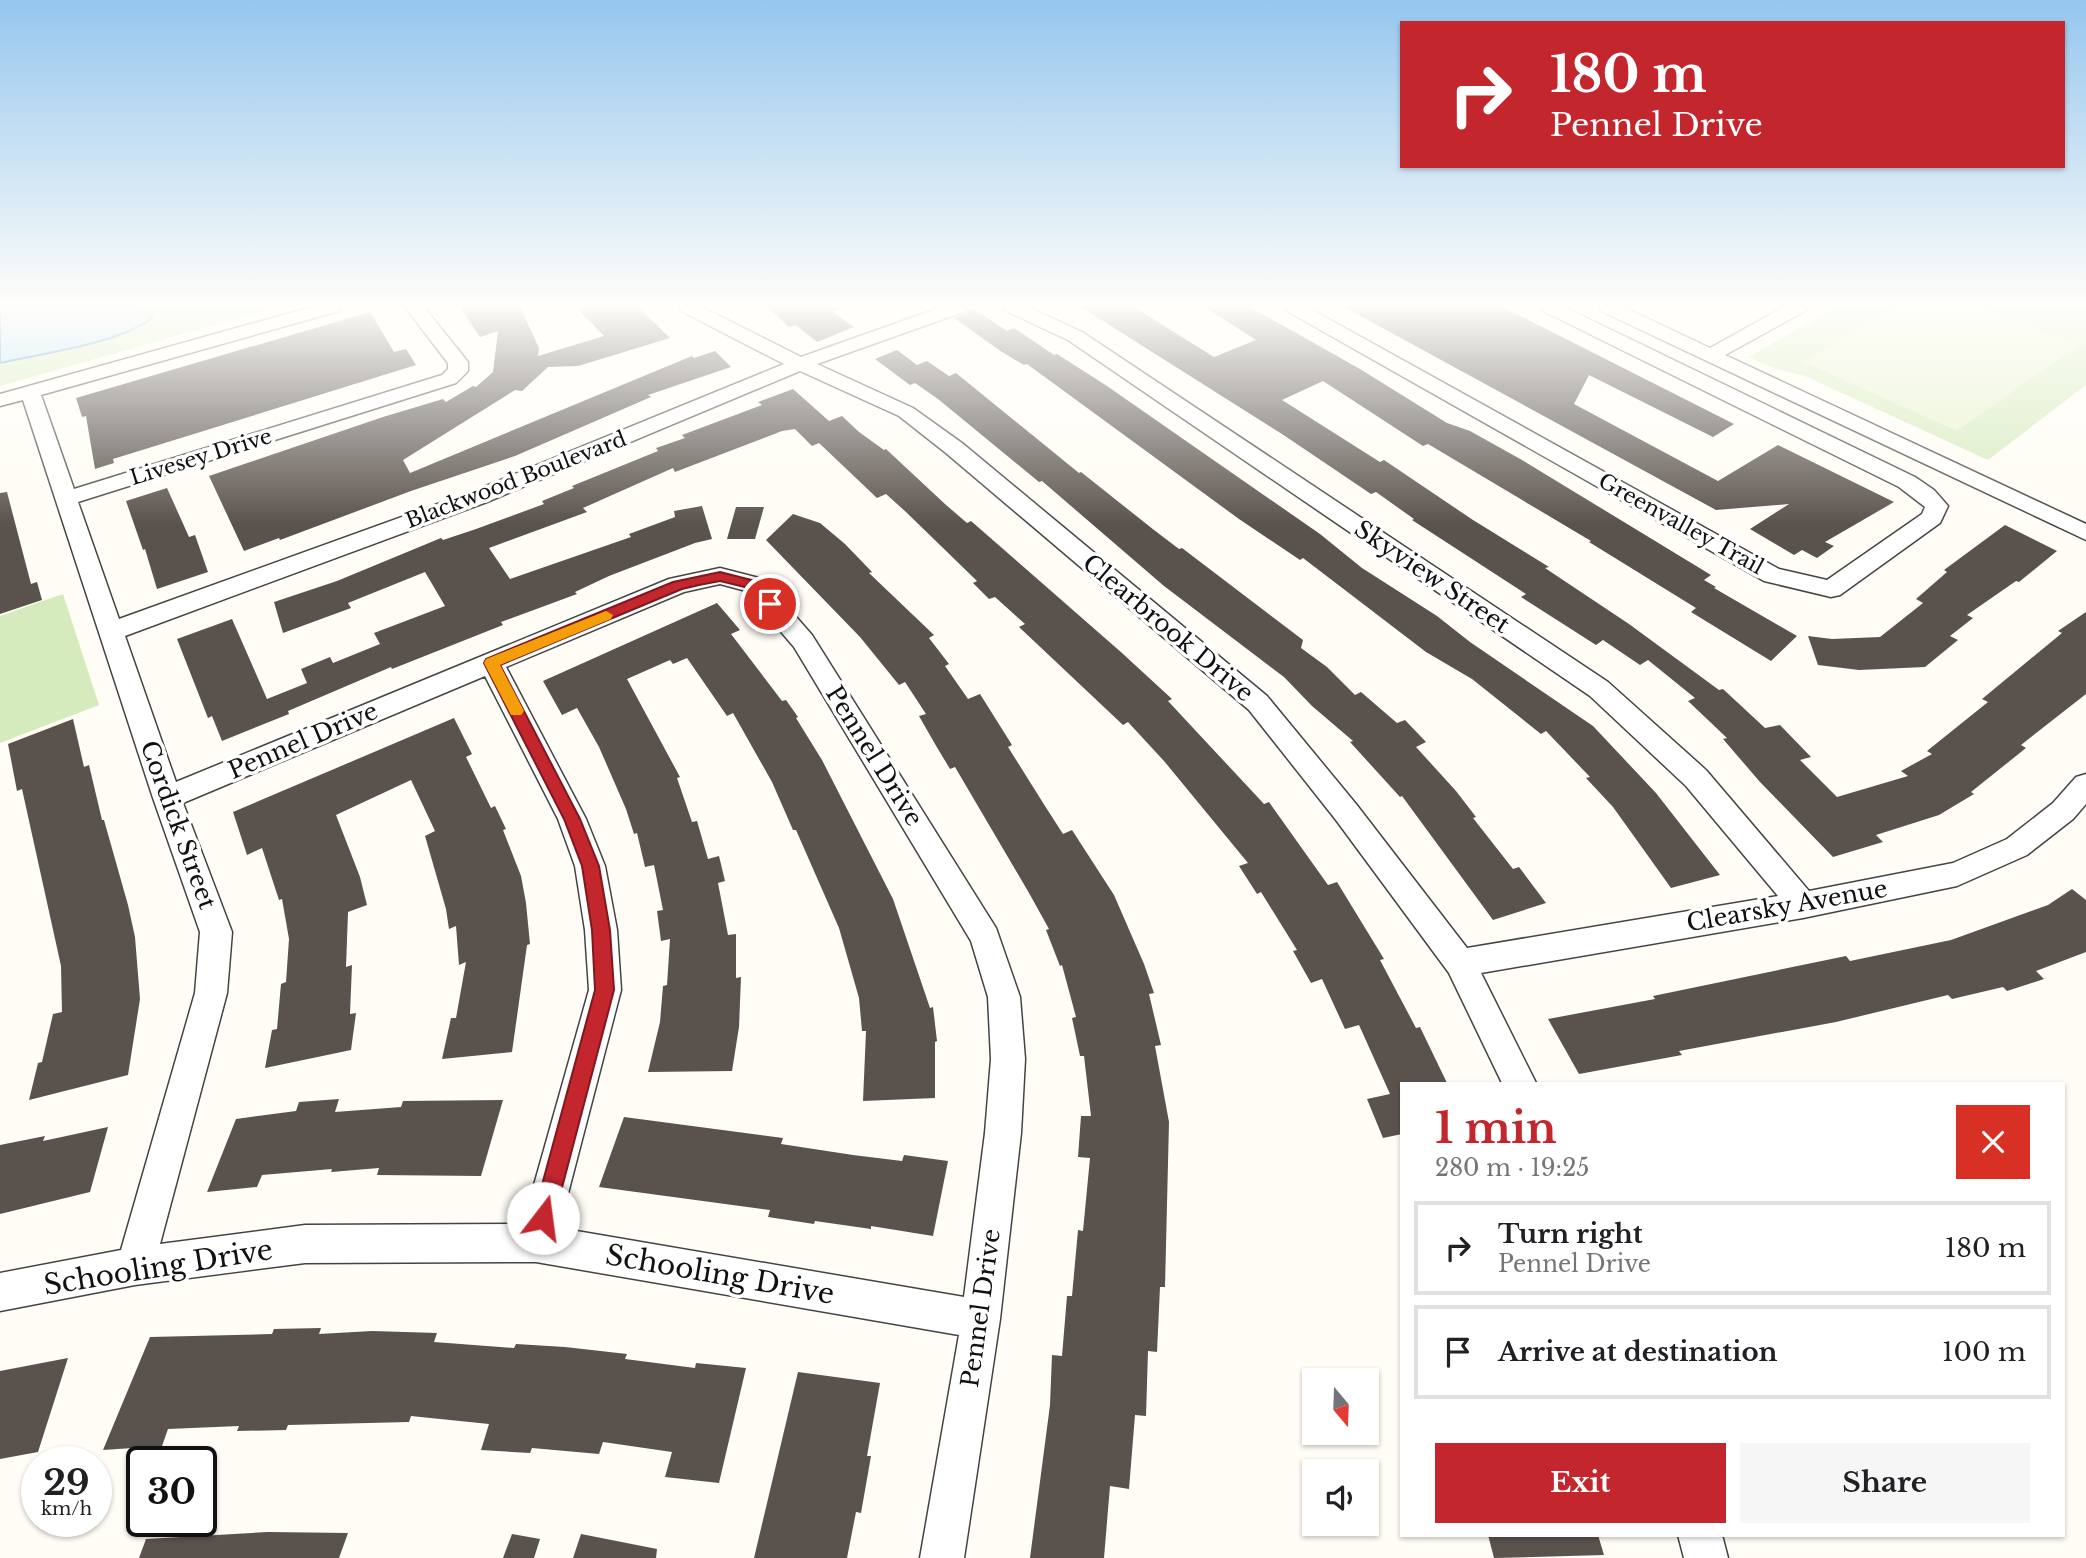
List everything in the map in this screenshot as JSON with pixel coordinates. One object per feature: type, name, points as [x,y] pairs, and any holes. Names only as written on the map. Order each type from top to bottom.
[{"type":"street","points":[[0,400],[71,380]]},
{"type":"street","name":"Livesey Drive","points":[[67,498],[447,380]]},
{"type":"street","name":"Blackwood Boulevard","points":[[110,632],[479,497],[762,380]]},
{"type":"street","name":"Clearbrook Drive","points":[[835,380],[906,412],[954,448],[1258,703],[1346,812],[1460,963],[1519,1082]]},
{"type":"street","name":"Skyview Street","points":[[1139,380],[1599,689],[1696,778],[1803,905]]},
{"type":"street","name":"Greenvalley Trail","points":[[1424,380],[1772,575],[1831,589],[1932,518],[1937,506],[1907,482],[1698,380]]},
{"type":"street","points":[[1764,380],[2086,533]]},
{"type":"street","name":"Cordick Street","points":[[30,391],[167,798],[216,932],[211,993],[135,1266]]},
{"type":"street","name":"Pennel Drive","points":[[167,798],[678,585],[720,576],[754,585],[803,641],[985,937],[1004,998],[1008,1059],[1003,1133],[981,1319],[942,1558]]},
{"type":"street","points":[[491,663],[572,819],[590,866],[601,930],[604,990],[536,1243]]},
{"type":"street","name":"Clearsky Avenue","points":[[1460,963],[1803,905],[1956,874],[2017,847],[2063,811],[2086,785]]},
{"type":"street","name":"Schooling Drive","points":[[0,1292],[135,1266],[304,1244],[536,1243],[981,1319]]},
{"type":"street","points":[[1701,1537],[1706,1558]]},
{"type":"green space","points":[[0,380],[22,380],[0,386]]},
{"type":"green space","points":[[1813,380],[2086,380],[2086,385],[1988,460]]},
{"type":"green space","points":[[1843,380],[2029,380],[1957,431]]},
{"type":"green space","points":[[63,594],[99,705],[0,743],[0,616]]},
{"type":"building","points":[[139,380],[369,380],[113,459],[114,463],[95,469],[86,416],[82,417],[76,398]]},
{"type":"building","points":[[484,380],[534,380],[522,391],[515,390],[403,460],[410,473],[635,380],[693,380],[648,395],[651,397],[515,456],[244,551],[209,476],[383,417],[443,399],[446,402],[473,386],[476,387]]},
{"type":"building","points":[[903,380],[964,380],[1079,473],[1303,640],[1301,648],[1327,667],[1355,695],[1361,692],[1397,723],[1405,720],[1426,742],[1416,747],[1456,791],[1476,817],[1473,818],[1513,869],[1519,867],[1546,903],[1493,920],[1402,796],[1400,797],[1350,742],[1353,741],[1312,706],[1284,677],[1164,586],[1042,481],[1039,482],[938,399],[915,383],[910,385]]},
{"type":"building","points":[[1048,380],[1097,380],[1320,534],[1362,568],[1437,616],[1470,642],[1593,726],[1656,793],[1720,875],[1671,888],[1613,807],[1586,778],[1590,777],[1546,731],[1541,734],[1472,679],[1426,652],[1303,558],[1300,560],[1239,519]]},
{"type":"building","points":[[1196,380],[1377,380],[1447,423],[1470,431],[1522,460],[1711,575],[1704,580],[1716,587],[1714,588],[1797,636],[1771,661],[1691,612],[1696,608],[1589,542],[1591,541],[1428,444],[1423,446],[1323,381],[1282,400],[1380,462],[1384,460],[1549,567],[1545,568],[1629,624],[1719,690],[1723,689],[1765,728],[1780,725],[1811,757],[1800,760],[1837,797],[1908,776],[1901,771],[1932,754],[1927,751],[1988,702],[1982,699],[2062,633],[2058,631],[2086,612],[2086,694],[2021,745],[2026,748],[1971,792],[1974,794],[1939,815],[1876,835],[1883,842],[1833,857],[1760,782],[1723,739],[1727,738],[1688,701],[1695,698],[1648,660],[1640,665],[1603,640],[1596,645],[1521,597],[1526,594],[1412,520],[1414,519],[1376,492],[1371,494]]},
{"type":"building","points":[[1477,380],[1587,380],[1574,404],[1718,481],[1778,445],[1894,502],[1825,542],[1834,546],[1817,558],[1802,550],[1794,555],[1750,529],[1789,504],[1716,510]]},
{"type":"building","points":[[1598,380],[1647,380],[1734,424],[1713,437]]},
{"type":"building","points":[[793,389],[829,421],[842,416],[859,432],[886,449],[945,504],[967,523],[971,521],[1172,699],[1168,701],[1264,804],[1269,802],[1328,885],[1337,882],[1384,959],[1380,960],[1416,1028],[1420,1027],[1447,1082],[1400,1082],[1400,1134],[1383,1138],[1367,1099],[1390,1094],[1359,1025],[1345,1029],[1322,979],[1311,983],[1293,951],[1297,950],[1261,892],[1257,894],[1239,866],[1248,863],[1164,761],[1128,722],[1123,725],[1019,627],[1025,624],[995,597],[989,599],[973,583],[977,581],[886,494],[877,498],[819,443],[812,446],[795,429],[782,431],[675,472],[673,468],[583,508],[587,512],[489,548],[510,579],[631,537],[629,534],[675,517],[674,511],[702,506],[712,539],[609,576],[575,592],[577,594],[501,622],[503,625],[392,669],[391,667],[288,711],[289,714],[222,741],[212,716],[208,718],[177,639],[232,619],[267,699],[307,683],[301,669],[330,657],[333,663],[380,644],[374,633],[445,606],[425,572],[348,603],[351,608],[283,633],[274,602],[337,581],[441,538],[443,540],[544,504],[542,501],[574,488],[572,486],[658,451],[656,448],[685,438],[682,435],[762,405],[758,402]]},
{"type":"building","points":[[167,488],[189,537],[195,535],[208,572],[157,589],[126,501]]},
{"type":"building","points":[[7,492],[31,584],[37,582],[42,600],[0,614],[0,493]]},
{"type":"building","points":[[736,507],[764,507],[755,539],[727,539]]},
{"type":"building","points":[[793,514],[820,523],[845,544],[872,572],[869,573],[934,635],[929,638],[949,664],[945,666],[968,699],[980,694],[1012,745],[1008,747],[1063,834],[1072,830],[1114,895],[1154,993],[1149,994],[1161,1045],[1155,1046],[1169,1122],[1165,1287],[1160,1287],[1157,1352],[1148,1351],[1146,1416],[1135,1415],[1129,1489],[1110,1486],[1104,1558],[1030,1558],[1050,1405],[1052,1355],[1062,1356],[1067,1296],[1072,1296],[1078,1230],[1083,1231],[1090,1158],[1078,1157],[1081,1116],[1091,1116],[1084,1056],[1080,1056],[1072,1018],[1076,1017],[1062,965],[1060,966],[1046,930],[1049,929],[955,767],[950,769],[935,744],[919,716],[926,714],[905,682],[899,685],[860,637],[766,540]]},
{"type":"building","points":[[2005,525],[2057,551],[2019,582],[2016,581],[1967,615],[1973,618],[1950,636],[1958,640],[1925,667],[1859,670],[1818,665],[1808,636],[1832,639],[1880,637],[1923,603],[1916,599],[1947,572],[1944,570]]},
{"type":"building","points":[[717,603],[740,630],[731,634],[782,701],[786,700],[798,717],[796,718],[822,760],[893,899],[930,1008],[933,1007],[937,1041],[935,1098],[863,1101],[866,1031],[862,1031],[859,998],[839,928],[772,782],[733,713],[727,716],[687,658],[673,664],[670,660],[627,679],[680,777],[677,778],[692,822],[697,821],[708,859],[719,856],[725,881],[718,883],[728,935],[736,934],[736,978],[741,977],[739,1027],[732,1071],[648,1072],[660,1022],[663,986],[667,985],[670,939],[661,941],[657,911],[663,910],[654,865],[645,867],[637,833],[634,834],[599,747],[577,708],[562,715],[543,681]]},
{"type":"building","points":[[454,718],[472,754],[466,757],[491,808],[495,806],[506,829],[503,830],[521,876],[526,903],[530,944],[527,945],[512,1052],[442,1059],[451,1018],[456,1018],[466,962],[459,965],[456,926],[449,929],[425,836],[435,831],[411,780],[336,815],[360,877],[367,905],[348,912],[346,967],[352,965],[350,1014],[356,1013],[351,1050],[265,1068],[272,1030],[277,1029],[281,984],[286,982],[289,939],[282,899],[279,900],[262,848],[247,855],[233,812]]},
{"type":"building","points":[[73,719],[84,767],[89,765],[102,820],[128,905],[135,937],[140,999],[128,1075],[29,1100],[38,1063],[42,1062],[53,1014],[62,1012],[61,966],[22,789],[17,791],[8,744]]},
{"type":"building","points":[[2072,889],[2086,900],[2086,952],[2036,971],[2044,979],[2007,991],[2003,987],[1952,999],[1948,995],[1836,1022],[1679,1051],[1682,1055],[1579,1074],[1548,1019],[1655,999],[1653,996],[1846,956],[1850,961],[1951,940],[2048,905]]},
{"type":"building","points":[[339,1099],[335,1112],[401,1107],[403,1101],[503,1100],[481,1176],[377,1175],[379,1168],[331,1172],[332,1169],[262,1175],[257,1187],[207,1192],[236,1119],[296,1111],[299,1102]]},
{"type":"building","points":[[624,1117],[783,1138],[781,1144],[853,1155],[902,1161],[904,1155],[948,1161],[933,1236],[871,1226],[871,1229],[815,1221],[814,1224],[768,1217],[770,1210],[599,1187]]},
{"type":"building","points":[[108,1127],[90,1192],[0,1214],[0,1145],[45,1136],[43,1141]]},
{"type":"building","points":[[321,1328],[319,1334],[372,1331],[437,1333],[434,1342],[514,1348],[516,1344],[565,1347],[627,1354],[625,1359],[695,1368],[696,1363],[746,1368],[719,1483],[665,1477],[672,1452],[603,1442],[599,1454],[532,1448],[530,1453],[481,1450],[489,1424],[411,1416],[409,1422],[288,1425],[286,1430],[237,1431],[239,1426],[168,1429],[162,1446],[126,1446],[126,1448],[112,1449],[112,1446],[105,1446],[150,1337],[272,1334],[274,1329]]},
{"type":"building","points":[[68,1358],[40,1446],[21,1446],[21,1455],[0,1459],[0,1371]]},
{"type":"building","points":[[798,1372],[880,1383],[867,1456],[871,1456],[861,1513],[856,1512],[847,1558],[754,1558]]},
{"type":"building","points":[[268,1532],[348,1533],[339,1558],[139,1558],[146,1539]]},
{"type":"building","points":[[512,1534],[540,1539],[534,1558],[503,1558]]},
{"type":"building","points":[[581,1534],[657,1549],[656,1558],[573,1558]]},
{"type":"building","points":[[1489,1537],[1599,1537],[1604,1555],[1494,1558]]},
{"type":"slow traffic","points":[[516,711],[491,663],[606,615]]},
{"type":"route","points":[[543,1218],[604,990],[601,930],[590,866],[572,819],[491,663],[678,585],[720,576],[754,585],[770,604]]}]
